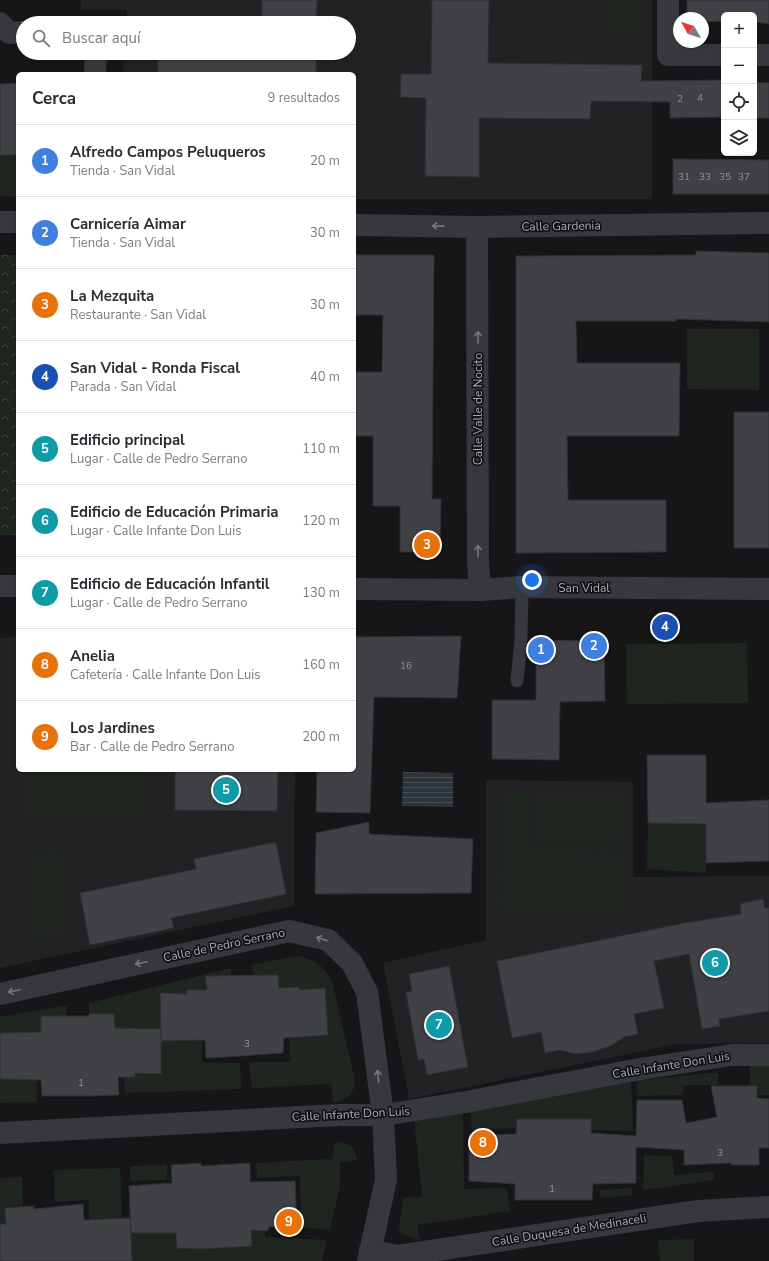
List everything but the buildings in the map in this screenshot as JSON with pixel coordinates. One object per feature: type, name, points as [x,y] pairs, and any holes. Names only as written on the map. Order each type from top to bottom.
[{"type":"street","points":[[668,0],[668,55],[721,55]]},
{"type":"street","points":[[0,23],[10,33],[16,33]]},
{"type":"street","points":[[757,55],[769,55]]},
{"type":"street","points":[[95,72],[96,60]]},
{"type":"street","points":[[0,222],[16,222]]},
{"type":"street","name":"Calle Gardenia","points":[[356,225],[477,227],[769,223]]},
{"type":"street","name":"Calle Valle de Nocito","points":[[477,227],[478,564],[480,590]]},
{"type":"street","points":[[0,586],[16,586]]},
{"type":"street","name":"San Vidal","points":[[356,589],[480,590],[522,587],[768,589]]},
{"type":"street","name":"Calle de Pedro Serrano","points":[[0,994],[290,931],[328,940],[352,963],[367,992],[383,1114],[386,1180],[369,1256]]},
{"type":"street","name":"Calle Infante Don Luis","points":[[0,1133],[383,1114],[466,1102],[647,1068],[732,1055],[769,1055]]},
{"type":"street","name":"Calle Duquesa de Medinaceli","points":[[369,1256],[397,1256],[698,1210],[769,1207]]},
{"type":"lane","points":[[517,681],[521,640],[522,587]]},
{"type":"shaded area","points":[[81,0],[652,0],[652,199],[356,199],[356,72],[123,72],[124,60],[356,60],[356,16],[127,16],[127,10],[80,10]]},
{"type":"shaded area","points":[[16,637],[16,772],[295,772],[294,906],[0,968],[0,638]]},
{"type":"shaded area","points":[[403,772],[453,773],[453,807],[402,806]]},
{"type":"shaded area","points":[[486,780],[633,782],[633,877],[769,876],[769,1043],[677,1044],[409,1099],[383,963],[486,940]]},
{"type":"green space","points":[[606,0],[640,0],[641,27],[607,27]]},
{"type":"green space","points":[[0,155],[16,155],[16,197],[0,196]]},
{"type":"green space","points":[[0,255],[16,255],[16,535],[0,535]]},
{"type":"green space","points":[[687,329],[759,329],[759,390],[687,389]]},
{"type":"green space","points":[[747,643],[748,703],[627,704],[626,644]]},
{"type":"green space","points":[[26,772],[144,772],[144,812],[26,812]]},
{"type":"green space","points":[[503,790],[531,791],[529,845],[501,844]]},
{"type":"green space","points":[[536,793],[622,794],[621,844],[535,843]]},
{"type":"green space","points":[[648,823],[706,824],[706,873],[647,869]]},
{"type":"green space","points":[[501,850],[622,853],[620,913],[500,911]]},
{"type":"green space","points":[[61,851],[67,933],[33,936],[28,854]]},
{"type":"green space","points":[[297,956],[314,961],[322,967],[332,981],[355,1080],[355,1085],[349,1096],[338,1102],[333,1102],[331,1084],[252,1088],[249,1062],[290,1062],[289,1037],[328,1035],[325,989],[299,990],[279,988],[278,975],[253,976],[252,965]]},
{"type":"green space","points":[[231,968],[231,976],[206,976],[207,990],[188,990],[187,994],[160,993],[161,1029],[115,1028],[114,1014],[89,1015],[89,1003]]},
{"type":"green space","points":[[67,1005],[66,1016],[41,1032],[0,1033],[0,1017]]},
{"type":"green space","points":[[202,1040],[202,1063],[240,1063],[241,1089],[125,1093],[124,1077],[135,1073],[161,1074],[161,1041]]},
{"type":"green space","points":[[769,1064],[769,1095],[757,1095],[757,1086],[750,1086],[750,1065]]},
{"type":"green space","points":[[718,1073],[718,1085],[684,1085],[683,1095],[637,1096],[637,1080]]},
{"type":"green space","points":[[0,1079],[37,1080],[37,1102],[0,1103]]},
{"type":"green space","points":[[631,1079],[633,1131],[591,1130],[517,1119],[517,1128],[472,1130],[470,1109]]},
{"type":"green space","points":[[463,1110],[464,1189],[507,1188],[510,1211],[417,1225],[420,1240],[406,1236],[399,1230],[403,1198],[422,1197],[414,1117]]},
{"type":"green space","points":[[335,1142],[347,1144],[353,1148],[357,1160],[340,1163],[340,1186],[330,1230],[301,1227],[300,1176],[257,1178],[256,1163],[332,1159]]},
{"type":"green space","points":[[644,1155],[672,1156],[674,1175],[713,1172],[714,1180],[643,1190]]},
{"type":"green space","points":[[167,1165],[167,1180],[130,1181],[130,1166]]},
{"type":"green space","points":[[120,1168],[122,1222],[100,1219],[89,1220],[89,1200],[55,1202],[54,1170]]},
{"type":"green space","points":[[22,1177],[23,1206],[5,1208],[6,1224],[0,1224],[0,1178]]},
{"type":"green space","points":[[632,1188],[633,1195],[600,1198],[600,1190]]},
{"type":"green space","points":[[251,1230],[265,1231],[265,1237],[327,1240],[322,1261],[130,1261],[130,1233],[176,1233],[177,1248],[201,1249],[252,1245]]},
{"type":"green space","points":[[694,1239],[694,1261],[660,1261],[658,1240]]},
{"type":"place","name":"La Mezquita","points":[[427,545]]},
{"type":"place","name":"San Vidal - Ronda Fiscal","points":[[665,627]]},
{"type":"place","name":"Carnicería Aimar","points":[[594,646]]},
{"type":"place","name":"Alfredo Campos Peluqueros","points":[[541,650]]},
{"type":"place","name":"Edificio principal","points":[[226,790]]},
{"type":"place","name":"Edificio de Educación Primaria","points":[[715,963]]},
{"type":"place","name":"Edificio de Educación Infantil","points":[[439,1025]]},
{"type":"place","name":"Anelia","points":[[483,1143]]},
{"type":"place","name":"Los Jardines","points":[[289,1222]]}]
